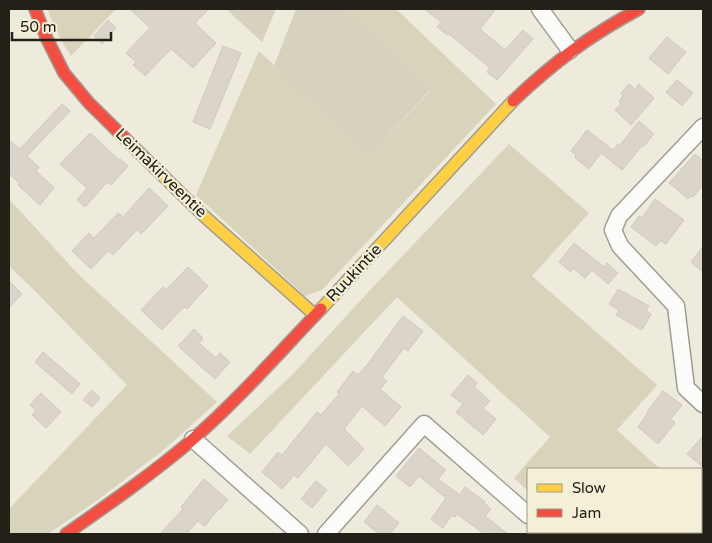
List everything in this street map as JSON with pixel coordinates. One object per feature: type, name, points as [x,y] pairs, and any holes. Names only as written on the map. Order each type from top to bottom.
[{"type":"street","name":"Leimakirveentie","points":[[35,9],[46,37],[64,73],[89,103],[204,216],[315,315]]},
{"type":"street","points":[[540,9],[570,50]]},
{"type":"street","name":"Ruukintie","points":[[66,534],[116,499],[193,439],[250,384],[501,112],[551,65],[570,50],[622,17],[639,9]]},
{"type":"street","points":[[703,128],[619,216],[613,230],[620,246],[676,306],[686,388],[703,404]]},
{"type":"street","points":[[326,534],[424,424],[527,514]]},
{"type":"street","points":[[193,439],[300,534]]},
{"type":"shaded area","points":[[47,9],[116,9],[71,56],[60,38]]},
{"type":"shaded area","points":[[226,9],[276,9],[262,42]]},
{"type":"shaded area","points":[[296,9],[345,9],[431,89],[370,155],[274,66]]},
{"type":"shaded area","points":[[345,9],[396,9],[496,104],[322,290],[305,296],[196,195],[259,51],[370,155],[431,90]]},
{"type":"shaded area","points":[[509,144],[589,213],[532,276],[657,385],[617,430],[659,468],[527,468],[527,490],[514,478],[550,437],[397,297],[250,454],[227,436],[293,374]]},
{"type":"shaded area","points":[[9,199],[78,274],[217,402],[166,448],[99,499],[48,534],[9,534],[9,509],[127,385],[9,266]]},
{"type":"building","points":[[130,9],[209,9],[195,23],[216,43],[193,68],[171,49],[145,76],[133,65],[136,62],[126,53],[150,28]]},
{"type":"building","points":[[424,9],[496,9],[480,29],[505,50],[523,30],[533,39],[497,80],[487,72],[490,68],[449,34],[447,35],[437,27],[441,22]]},
{"type":"building","points":[[108,20],[116,28],[102,44],[94,36]]},
{"type":"building","points":[[667,37],[686,52],[668,74],[649,58]]},
{"type":"building","points":[[223,46],[241,53],[210,129],[193,122]]},
{"type":"building","points":[[677,80],[693,93],[682,106],[666,92]]},
{"type":"building","points":[[629,84],[635,89],[639,84],[654,98],[631,125],[615,110],[621,104],[619,101],[623,96],[621,93]]},
{"type":"building","points":[[62,104],[70,111],[27,156],[39,167],[36,171],[54,188],[40,205],[9,174],[9,140],[20,149]]},
{"type":"building","points":[[639,121],[654,134],[622,170],[601,153],[589,169],[575,158],[576,155],[571,151],[587,130],[613,150],[618,144],[620,145]]},
{"type":"building","points":[[90,133],[128,166],[111,185],[107,182],[85,207],[77,200],[87,188],[60,164]]},
{"type":"building","points":[[695,154],[703,161],[703,185],[693,197],[691,196],[688,199],[669,183]]},
{"type":"building","points":[[149,188],[168,206],[141,234],[137,230],[113,255],[108,251],[91,269],[72,251],[89,233],[94,238],[118,213],[123,217]]},
{"type":"building","points":[[655,199],[684,220],[666,244],[660,241],[656,246],[631,227],[639,216],[642,218]]},
{"type":"building","points":[[574,243],[604,267],[607,263],[618,273],[608,284],[592,270],[585,278],[573,268],[571,272],[559,262]]},
{"type":"building","points":[[703,246],[703,272],[691,262]]},
{"type":"building","points":[[188,267],[208,286],[187,309],[184,307],[162,330],[141,310],[163,287],[166,290]]},
{"type":"building","points":[[9,281],[22,294],[9,308]]},
{"type":"building","points":[[618,289],[649,306],[646,311],[651,314],[642,330],[616,315],[619,310],[609,304]]},
{"type":"building","points":[[403,316],[423,331],[408,351],[404,348],[382,377],[387,381],[380,389],[401,407],[385,426],[362,406],[344,429],[364,449],[348,466],[326,444],[298,478],[294,475],[282,489],[262,472],[278,452],[282,455],[317,412],[321,415],[339,394],[337,392],[353,371],[358,375]]},
{"type":"building","points":[[194,329],[203,338],[199,343],[216,358],[220,353],[230,362],[215,379],[178,346]]},
{"type":"building","points":[[43,352],[80,384],[72,394],[35,362]]},
{"type":"building","points":[[468,375],[477,383],[474,387],[490,401],[483,408],[496,419],[483,435],[456,412],[463,404],[451,395]]},
{"type":"building","points":[[92,390],[100,398],[92,407],[83,400]]},
{"type":"building","points":[[663,391],[682,405],[671,419],[675,423],[658,444],[638,427]]},
{"type":"building","points":[[41,393],[61,412],[46,428],[32,415],[36,410],[30,405]]},
{"type":"building","points":[[703,436],[703,467],[687,454]]},
{"type":"building","points":[[419,448],[446,470],[438,479],[460,495],[465,487],[485,502],[491,509],[485,516],[508,534],[484,534],[457,514],[455,517],[452,515],[443,528],[431,519],[446,498],[419,476],[410,487],[396,476]]},
{"type":"building","points":[[204,479],[228,500],[205,526],[198,521],[186,534],[160,534],[183,509],[181,507]]},
{"type":"building","points":[[316,481],[327,490],[312,508],[301,499]]},
{"type":"building","points":[[377,505],[399,523],[390,534],[379,534],[364,522]]},
{"type":"traffic: slow","points":[[321,309],[513,101]]},
{"type":"traffic: slow","points":[[156,169],[204,216],[315,315]]},
{"type":"traffic: jam","points":[[35,9],[46,37],[64,73],[89,103],[156,169]]},
{"type":"traffic: jam","points":[[513,101],[573,50],[639,9]]},
{"type":"traffic: jam","points":[[66,534],[146,477],[192,440],[242,393],[321,309]]}]
